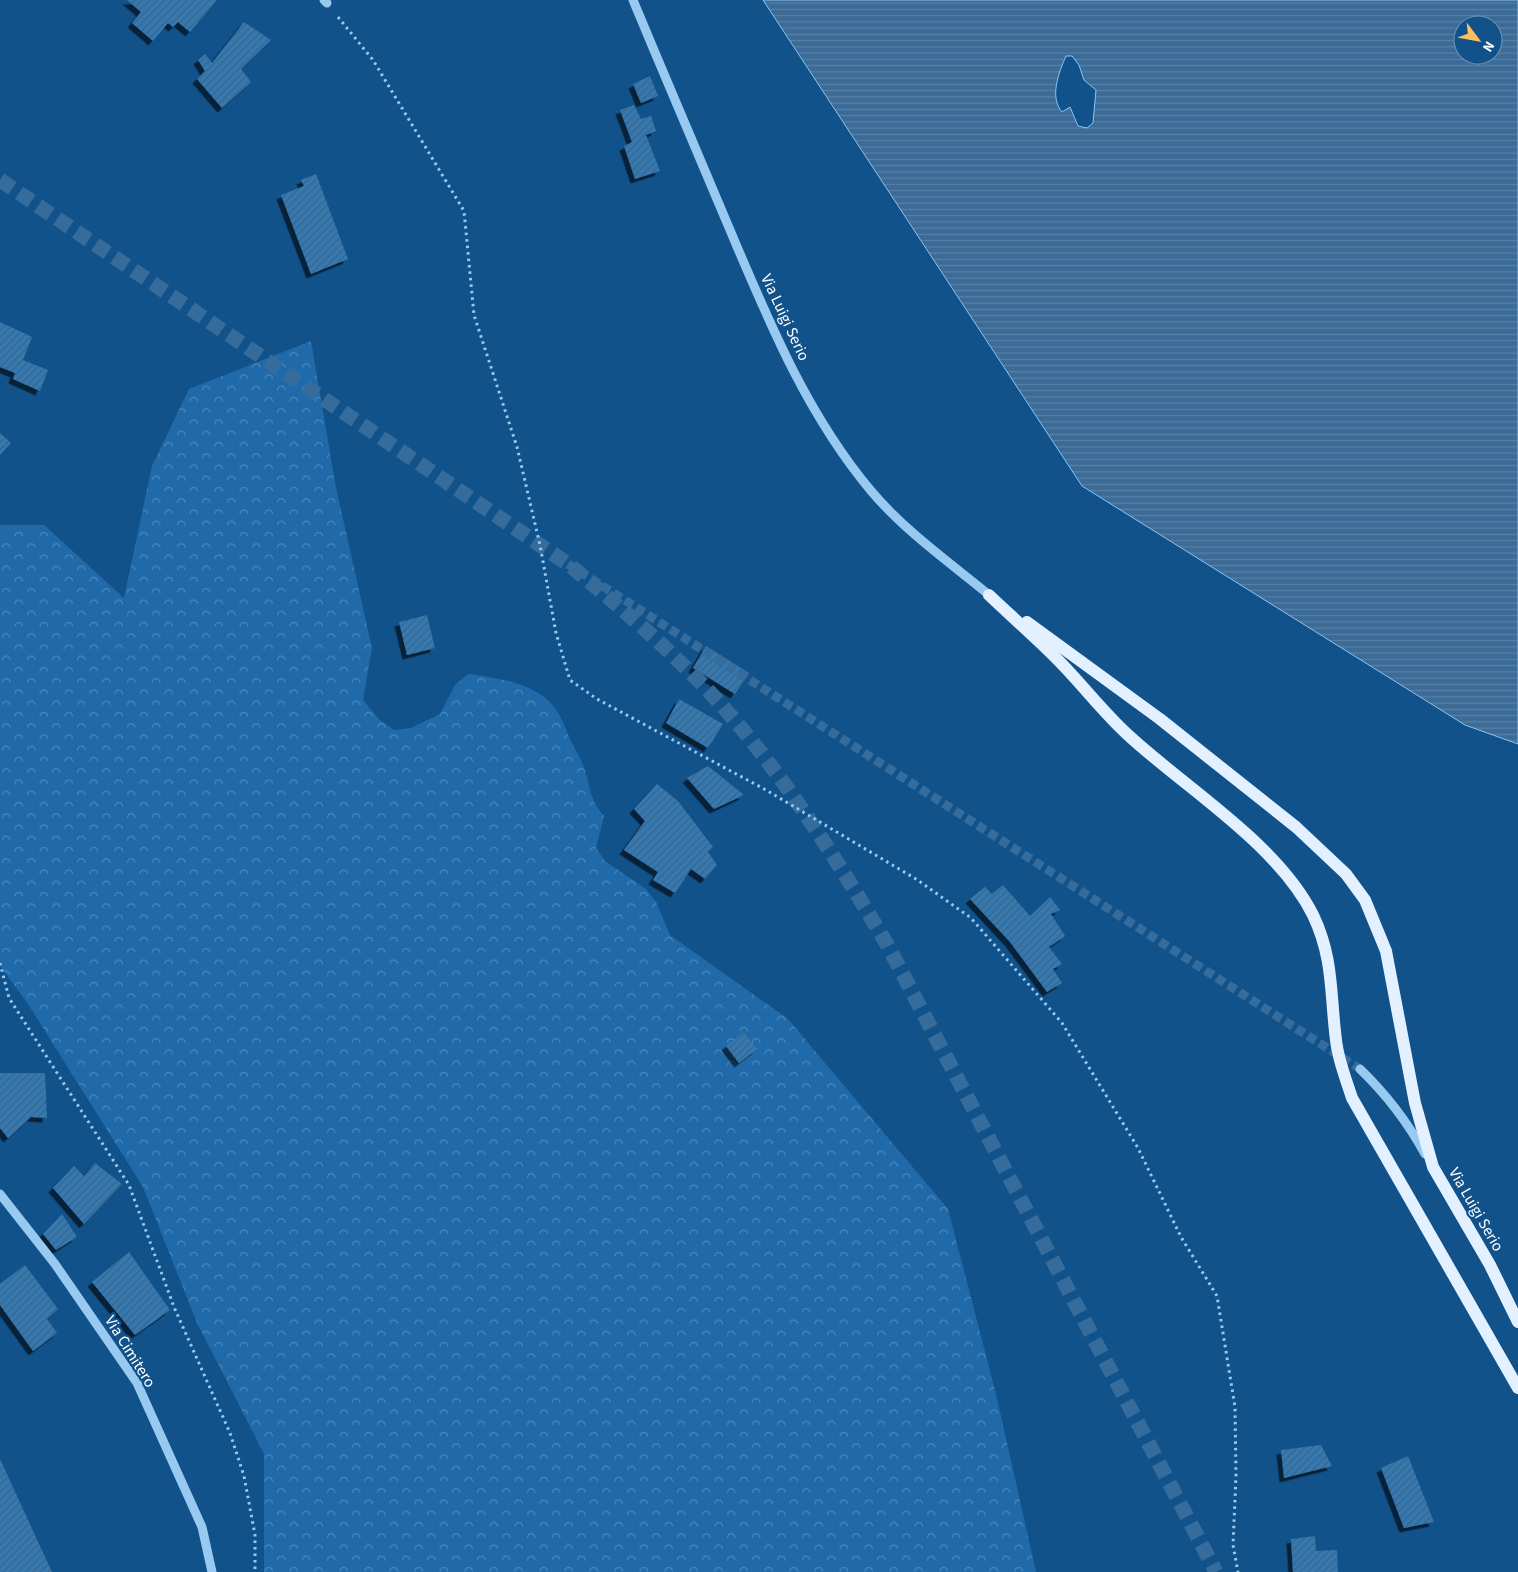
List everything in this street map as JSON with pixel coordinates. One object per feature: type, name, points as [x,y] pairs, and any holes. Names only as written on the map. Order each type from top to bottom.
[{"type":"main road","name":"Via Luigi Serio","points":[[988,595],[1160,719],[1296,828],[1346,874],[1365,900],[1386,952],[1415,1103],[1433,1167],[1490,1265],[1518,1322]]},
{"type":"main road","points":[[988,595],[1058,660],[1127,734],[1254,843],[1299,893],[1312,914],[1326,946],[1331,975],[1336,1042],[1342,1071],[1352,1098],[1518,1388]]},
{"type":"street","name":"Via Luigi Serio","points":[[633,0],[776,339],[814,410],[841,453],[873,493],[906,526],[988,595]]},
{"type":"street","points":[[1360,1069],[1385,1093],[1402,1116],[1433,1167]]},
{"type":"street","name":"Via Cimitero","points":[[0,1194],[55,1264],[137,1383],[202,1527],[212,1572]]},
{"type":"path","points":[[325,2],[373,60],[464,211],[474,315],[517,447],[540,545],[556,633],[570,680],[597,699],[766,790],[916,880],[971,918],[1062,1023],[1138,1148],[1182,1237],[1217,1296],[1235,1408],[1233,1545],[1238,1572]]},
{"type":"path","points":[[0,962],[9,998],[129,1185],[174,1307],[230,1433],[244,1476],[256,1535],[255,1572]]},
{"type":"green space","points":[[311,341],[336,488],[372,648],[363,700],[379,719],[394,730],[411,728],[440,714],[455,685],[468,674],[505,680],[540,694],[557,711],[563,721],[584,767],[593,800],[604,816],[596,848],[605,861],[646,889],[656,902],[670,935],[788,1019],[948,1209],[996,1394],[1036,1572],[264,1572],[264,1454],[197,1323],[143,1187],[28,1004],[0,966],[0,525],[44,525],[124,598],[152,466],[189,389]]},
{"type":"shaded area","points":[[763,0],[1518,0],[1518,744],[1465,725],[1082,486]],"holes":[[[1066,56],[1072,56],[1079,65],[1084,80],[1096,90],[1093,123],[1087,128],[1078,126],[1070,107],[1062,112],[1056,99],[1061,69]]]},
{"type":"building","points":[[127,0],[217,0],[190,32],[178,22],[173,27],[168,23],[153,41],[132,23],[141,12]]},
{"type":"building","points":[[244,22],[271,40],[241,69],[251,82],[222,108],[197,79],[205,71],[198,60],[205,54],[212,63]]},
{"type":"building","points":[[650,76],[658,96],[641,103],[633,84]]},
{"type":"building","points":[[634,105],[641,119],[651,116],[656,131],[646,135],[660,171],[635,179],[624,146],[632,142],[620,110]]},
{"type":"building","points":[[316,174],[348,259],[311,274],[281,195],[304,186],[301,180]]},
{"type":"building","points":[[0,322],[32,337],[23,360],[48,370],[40,391],[13,379],[15,373],[0,367]]},
{"type":"building","points":[[0,433],[11,443],[0,455]]},
{"type":"building","points":[[427,615],[435,648],[407,655],[399,622]]},
{"type":"building","points":[[706,646],[749,673],[735,694],[693,668]]},
{"type":"building","points":[[679,699],[723,724],[708,748],[666,723]]},
{"type":"building","points":[[708,766],[744,795],[714,809],[687,778]]},
{"type":"building","points":[[657,784],[678,801],[713,847],[708,852],[717,865],[705,879],[691,869],[675,893],[653,880],[658,872],[624,850],[645,821],[634,809]]},
{"type":"building","points":[[1003,885],[1030,916],[1050,897],[1060,910],[1051,914],[1065,936],[1049,947],[1062,964],[1053,969],[1062,983],[1047,992],[1010,942],[970,899],[985,887],[992,894]]},
{"type":"building","points":[[744,1032],[757,1049],[739,1063],[726,1046]]},
{"type":"building","points":[[0,1073],[45,1073],[47,1118],[31,1117],[8,1138],[0,1128]]},
{"type":"building","points":[[95,1163],[122,1184],[84,1224],[53,1188],[74,1166],[84,1176]]},
{"type":"building","points":[[62,1214],[77,1237],[56,1250],[43,1234]]},
{"type":"building","points":[[129,1252],[170,1310],[135,1335],[92,1282]]},
{"type":"building","points":[[25,1265],[58,1309],[47,1319],[57,1333],[33,1351],[0,1305],[0,1284]]},
{"type":"building","points":[[1321,1445],[1332,1466],[1284,1478],[1281,1450]]},
{"type":"building","points":[[1408,1456],[1434,1522],[1404,1528],[1381,1468]]},
{"type":"building","points":[[0,1459],[52,1572],[0,1572]]},
{"type":"building","points":[[1315,1536],[1316,1551],[1337,1550],[1338,1572],[1293,1572],[1291,1539]]},
{"type":"tunnel","points":[[0,180],[568,564],[655,638],[704,686],[731,716],[756,746],[803,811],[847,878],[888,946],[1216,1572]]},
{"type":"tunnel","points":[[568,564],[1360,1069]]}]
